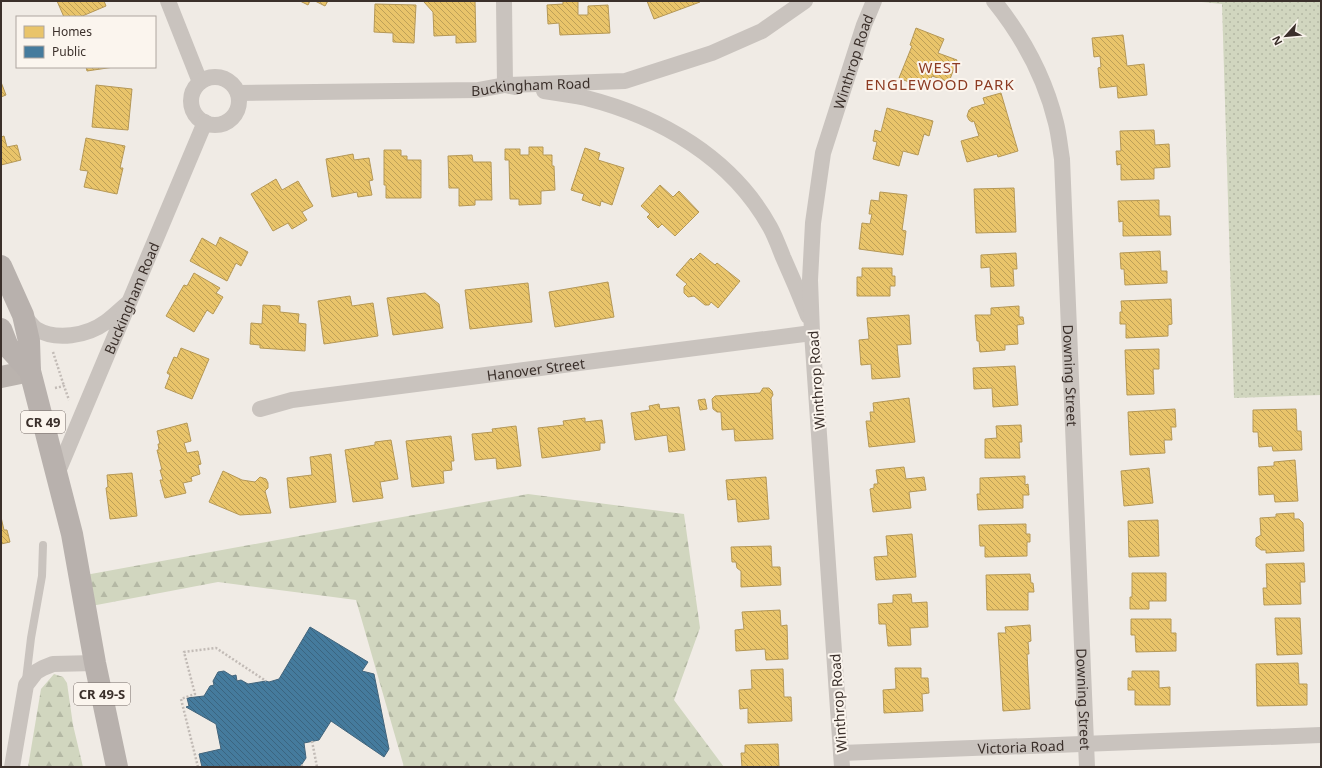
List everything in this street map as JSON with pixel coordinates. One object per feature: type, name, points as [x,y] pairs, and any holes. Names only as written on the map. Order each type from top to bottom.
[{"type":"main road","name":"CR 49","points":[[1,266],[23,315],[30,341],[30,371],[72,534],[96,663]]},
{"type":"main road","name":"CR 49","points":[[1,329],[8,347],[30,371]]},
{"type":"main road","name":"CR 49-S","points":[[96,663],[117,767]]},
{"type":"street","points":[[168,1],[200,82]]},
{"type":"street","points":[[504,1],[505,85],[585,98],[619,108],[653,122],[685,139],[713,158],[735,178],[754,202],[770,227],[812,329]]},
{"type":"street","name":"Buckingham Road","points":[[238,93],[478,90],[505,85],[625,81],[712,53],[762,31],[805,1]]},
{"type":"street","points":[[873,4],[886,1]]},
{"type":"street","name":"Downing Street","points":[[994,1],[1010,20],[1029,51],[1046,89],[1056,123],[1062,159],[1087,767]]},
{"type":"street","name":"Winthrop Road","points":[[842,760],[812,329],[810,280],[813,223],[823,153],[864,25],[873,4]]},
{"type":"street","points":[[210,77],[218,77],[232,83],[238,93],[239,104],[236,112],[231,119],[224,123],[216,125],[205,122],[195,114],[192,106],[193,91],[200,82],[210,77]]},
{"type":"street","name":"Buckingham Road","points":[[57,474],[205,122]]},
{"type":"street","points":[[23,315],[35,328],[46,333],[67,336],[83,333],[96,328],[106,322],[130,302]]},
{"type":"street","name":"Hanover Street","points":[[260,409],[292,400],[812,329]]},
{"type":"street","points":[[1,377],[30,371]]},
{"type":"street","points":[[12,767],[26,685],[36,672],[53,664],[96,663]]},
{"type":"street","name":"Victoria Road","points":[[842,760],[1086,744],[1321,735]]},
{"type":"lane","points":[[26,685],[31,638],[42,576],[43,545]]},
{"type":"path","points":[[52,351],[71,405]]},
{"type":"path","points":[[55,388],[64,386]]},
{"type":"path","points":[[198,767],[180,699],[195,694],[184,652],[216,648],[266,681]]},
{"type":"path","points":[[312,741],[317,767]]},
{"type":"green space","points":[[1192,1],[1321,1],[1321,395],[1234,398],[1222,4]]},
{"type":"green space","points":[[528,494],[684,514],[700,628],[674,700],[724,767],[404,767],[356,600],[218,582],[86,607],[80,576]]},
{"type":"green space","points":[[54,674],[63,677],[67,683],[73,725],[83,767],[28,767],[41,689]]},
{"type":"building: Homes","points":[[57,1],[104,1],[106,6],[82,16],[64,16]]},
{"type":"building: Homes","points":[[300,1],[310,1],[308,5]]},
{"type":"building: Homes","points":[[315,1],[328,1],[325,6]]},
{"type":"building: Homes","points":[[475,1],[476,42],[456,43],[456,35],[434,36],[433,12],[424,2]]},
{"type":"building: Homes","points":[[563,1],[578,1],[578,15],[588,15],[588,6],[608,5],[610,33],[560,35],[559,23],[548,24],[547,5],[563,4]]},
{"type":"building: Homes","points":[[647,1],[700,1],[700,2],[654,19]]},
{"type":"building: Homes","points":[[375,4],[416,5],[414,43],[393,42],[393,33],[374,32]]},
{"type":"building: Homes","points":[[916,28],[944,39],[938,53],[957,60],[949,82],[932,76],[926,89],[899,78],[912,46],[910,45]]},
{"type":"building: Homes","points":[[1123,35],[1127,66],[1144,64],[1147,95],[1118,98],[1117,86],[1100,88],[1098,68],[1101,67],[1100,56],[1094,57],[1092,38]]},
{"type":"building: Homes","points":[[86,68],[107,68],[87,71]]},
{"type":"building: Homes","points":[[1,82],[6,95],[1,97]]},
{"type":"building: Homes","points":[[96,85],[132,89],[128,130],[92,127]]},
{"type":"building: Homes","points":[[1001,93],[1018,151],[998,157],[997,154],[967,162],[961,141],[979,136],[974,121],[972,122],[969,120],[967,116],[969,110],[985,104],[983,98]]},
{"type":"building: Homes","points":[[887,108],[933,121],[929,136],[924,134],[918,155],[903,151],[899,166],[873,159],[877,142],[873,141],[875,130],[881,132]]},
{"type":"building: Homes","points":[[1154,130],[1155,145],[1169,144],[1170,167],[1154,168],[1154,179],[1121,180],[1121,164],[1117,165],[1116,151],[1121,151],[1120,131]]},
{"type":"building: Homes","points":[[4,136],[7,147],[17,145],[21,160],[1,165],[1,137]]},
{"type":"building: Homes","points":[[86,138],[125,146],[120,168],[123,168],[117,194],[84,187],[88,171],[80,170]]},
{"type":"building: Homes","points":[[529,147],[543,147],[543,155],[552,155],[555,190],[541,191],[541,204],[519,205],[519,199],[510,199],[509,160],[505,160],[505,149],[520,149],[520,155],[529,155]]},
{"type":"building: Homes","points":[[585,148],[600,153],[598,160],[624,168],[612,205],[601,201],[600,206],[582,200],[584,194],[571,190]]},
{"type":"building: Homes","points":[[384,150],[401,150],[401,156],[407,156],[407,160],[421,160],[421,198],[386,198],[386,185],[384,185]]},
{"type":"building: Homes","points":[[353,154],[354,160],[369,158],[373,180],[369,181],[372,195],[358,197],[357,192],[332,197],[326,159]]},
{"type":"building: Homes","points":[[472,155],[473,162],[491,162],[492,200],[475,200],[475,205],[459,206],[459,188],[449,188],[448,156]]},
{"type":"building: Homes","points":[[276,179],[282,190],[298,181],[313,206],[302,212],[307,220],[292,229],[288,223],[273,231],[251,194]]},
{"type":"building: Homes","points":[[660,185],[673,197],[679,191],[699,212],[675,236],[662,224],[658,228],[647,217],[650,214],[641,206]]},
{"type":"building: Homes","points":[[1014,188],[1016,232],[976,233],[974,189]]},
{"type":"building: Homes","points":[[880,192],[907,195],[902,230],[906,231],[903,255],[859,249],[862,223],[870,224],[872,214],[869,214],[871,200],[879,201]]},
{"type":"building: Homes","points":[[1159,200],[1159,216],[1170,216],[1171,235],[1123,236],[1123,221],[1119,222],[1118,201]]},
{"type":"building: Homes","points":[[220,237],[248,252],[241,266],[236,263],[227,281],[190,261],[202,238],[216,246]]},
{"type":"building: Homes","points":[[1160,251],[1161,271],[1167,271],[1167,283],[1125,285],[1124,269],[1121,269],[1120,253]]},
{"type":"building: Homes","points":[[700,253],[715,265],[717,263],[740,281],[718,308],[711,302],[709,305],[705,305],[694,296],[688,297],[684,293],[684,287],[687,284],[676,275],[691,258],[693,260]]},
{"type":"building: Homes","points":[[1016,253],[1017,269],[1013,269],[1014,286],[991,287],[990,267],[981,268],[981,255]]},
{"type":"building: Homes","points":[[862,268],[892,268],[892,276],[895,276],[895,286],[890,286],[890,296],[857,296],[857,277],[862,277]]},
{"type":"building: Homes","points":[[194,273],[220,288],[216,293],[223,297],[213,314],[207,310],[194,332],[166,316],[184,285],[187,286]]},
{"type":"building: Homes","points":[[608,282],[614,317],[555,327],[549,292]]},
{"type":"building: Homes","points":[[528,283],[532,322],[470,329],[465,290]]},
{"type":"building: Homes","points":[[425,293],[439,304],[443,328],[393,335],[387,298]]},
{"type":"building: Homes","points":[[350,296],[352,306],[373,303],[378,336],[324,344],[318,301]]},
{"type":"building: Homes","points":[[1171,299],[1172,324],[1168,325],[1168,336],[1126,338],[1126,324],[1120,324],[1120,312],[1122,312],[1121,301]]},
{"type":"building: Homes","points":[[263,305],[280,306],[280,312],[299,314],[298,323],[306,324],[305,351],[260,348],[260,345],[250,344],[251,323],[262,324]]},
{"type":"building: Homes","points":[[1019,306],[1019,317],[1023,317],[1024,324],[1017,325],[1018,344],[1005,345],[1005,350],[980,352],[979,341],[977,341],[975,315],[991,315],[991,308]]},
{"type":"building: Homes","points":[[909,315],[911,344],[897,345],[900,377],[872,379],[871,364],[861,365],[859,340],[869,339],[867,318]]},
{"type":"building: Homes","points":[[181,348],[209,359],[192,399],[165,388],[170,375],[167,373],[174,357],[177,358]]},
{"type":"building: Homes","points":[[1159,349],[1159,369],[1153,369],[1154,394],[1127,395],[1125,350]]},
{"type":"building: Homes","points":[[1015,366],[1018,405],[993,407],[992,388],[974,389],[973,368]]},
{"type":"building: Homes","points":[[763,388],[769,388],[773,395],[771,398],[773,439],[735,441],[734,429],[722,430],[721,412],[717,412],[713,409],[712,399],[715,396],[760,393]]},
{"type":"building: Homes","points":[[909,398],[915,442],[869,447],[866,421],[871,421],[870,412],[874,412],[873,403]]},
{"type":"building: Homes","points":[[705,399],[707,409],[700,410],[698,400]]},
{"type":"building: Homes","points":[[659,404],[660,409],[679,407],[685,450],[669,452],[667,435],[635,440],[631,413],[650,410],[649,406]]},
{"type":"building: Homes","points":[[1175,409],[1176,427],[1171,427],[1172,440],[1164,440],[1165,453],[1130,455],[1128,412]]},
{"type":"building: Homes","points":[[1296,409],[1297,431],[1301,431],[1302,450],[1273,451],[1272,446],[1259,447],[1258,432],[1253,432],[1253,410]]},
{"type":"building: Homes","points":[[585,418],[585,422],[602,420],[605,443],[600,443],[600,450],[542,458],[538,428],[564,425],[563,421]]},
{"type":"building: Homes","points":[[187,423],[191,441],[184,443],[187,453],[198,451],[201,464],[198,465],[200,474],[191,477],[192,481],[183,483],[186,493],[165,498],[160,480],[163,480],[157,450],[159,450],[158,444],[160,444],[157,431]]},
{"type":"building: Homes","points":[[1021,425],[1022,442],[1019,442],[1020,458],[985,458],[985,439],[997,438],[996,426]]},
{"type":"building: Homes","points":[[516,426],[521,466],[497,469],[496,458],[475,460],[472,434],[493,432],[492,429]]},
{"type":"building: Homes","points":[[451,436],[454,461],[451,461],[452,470],[443,471],[444,483],[412,487],[406,441]]},
{"type":"building: Homes","points":[[391,440],[398,479],[380,482],[383,498],[353,502],[345,450],[375,445],[375,442]]},
{"type":"building: Homes","points":[[331,454],[336,502],[290,508],[287,478],[312,475],[310,457]]},
{"type":"building: Homes","points":[[1295,460],[1298,501],[1275,502],[1274,494],[1259,495],[1258,467],[1274,466],[1274,462]]},
{"type":"building: Homes","points":[[904,467],[906,479],[924,477],[926,490],[909,492],[911,508],[873,512],[870,489],[874,488],[874,484],[878,484],[876,470]]},
{"type":"building: Homes","points":[[1149,468],[1153,503],[1124,506],[1121,471]]},
{"type":"building: Homes","points":[[223,471],[242,480],[255,482],[260,477],[266,479],[268,488],[265,491],[271,513],[240,515],[209,502]]},
{"type":"building: Homes","points":[[132,473],[137,516],[110,519],[106,488],[108,487],[107,475]]},
{"type":"building: Homes","points":[[1025,476],[1025,485],[1028,484],[1029,495],[1023,495],[1023,508],[978,510],[977,494],[980,494],[980,478]]},
{"type":"building: Homes","points":[[766,477],[769,519],[738,522],[736,499],[728,500],[726,480]]},
{"type":"building: Homes","points":[[1294,513],[1294,519],[1299,519],[1303,523],[1304,551],[1266,553],[1266,550],[1261,550],[1256,546],[1256,538],[1261,535],[1260,518],[1276,517],[1276,514]]},
{"type":"building: Homes","points":[[1,517],[4,530],[7,530],[10,542],[1,544]]},
{"type":"building: Homes","points":[[1158,520],[1159,556],[1129,557],[1128,521]]},
{"type":"building: Homes","points":[[1026,524],[1026,534],[1030,534],[1030,542],[1027,542],[1027,556],[985,557],[985,546],[980,546],[979,525]]},
{"type":"building: Homes","points":[[912,534],[916,577],[876,580],[874,557],[888,556],[886,536]]},
{"type":"building: Homes","points":[[771,546],[772,567],[780,567],[781,585],[741,587],[741,571],[737,568],[736,562],[732,562],[731,547]]},
{"type":"building: Homes","points":[[1304,563],[1305,582],[1300,582],[1301,604],[1264,605],[1263,588],[1267,588],[1266,564]]},
{"type":"building: Homes","points":[[1132,573],[1166,573],[1166,601],[1149,601],[1149,609],[1130,609],[1130,597],[1132,597]]},
{"type":"building: Homes","points":[[1030,574],[1034,592],[1028,592],[1028,610],[987,610],[986,575]]},
{"type":"building: Homes","points":[[911,594],[912,603],[927,602],[928,627],[910,628],[911,645],[888,646],[886,624],[879,624],[878,604],[893,603],[893,595]]},
{"type":"building: Homes","points":[[780,610],[781,626],[787,625],[788,659],[766,660],[765,649],[736,651],[735,630],[744,629],[742,612]]},
{"type":"building: Homes","points":[[1275,618],[1300,618],[1302,654],[1277,655]]},
{"type":"building: Homes","points":[[1131,619],[1171,619],[1171,633],[1176,633],[1176,651],[1136,652],[1135,635],[1131,635]]},
{"type":"building: Homes","points":[[1030,625],[1031,641],[1028,642],[1029,654],[1027,654],[1030,709],[1003,711],[998,633],[1006,633],[1005,627]]},
{"type":"building: Homes","points":[[1298,663],[1299,684],[1307,684],[1307,705],[1257,706],[1256,664]]},
{"type":"building: Homes","points":[[895,668],[921,668],[921,678],[928,678],[929,693],[922,694],[923,711],[884,713],[883,690],[896,689]]},
{"type":"building: Homes","points":[[783,669],[784,697],[791,697],[792,721],[748,723],[748,708],[740,709],[739,690],[752,689],[751,670]]},
{"type":"building: Homes","points":[[1132,671],[1159,671],[1159,688],[1170,687],[1170,705],[1135,705],[1135,690],[1128,690],[1128,678],[1132,678]]},
{"type":"building: Homes","points":[[778,744],[779,767],[742,767],[741,753],[745,753],[745,745]]},
{"type":"building: Public","points":[[310,627],[368,662],[362,671],[374,674],[389,749],[384,757],[331,721],[319,740],[304,743],[306,758],[300,767],[202,767],[199,754],[221,749],[216,724],[186,707],[189,706],[187,698],[204,696],[210,686],[214,685],[213,681],[218,672],[224,671],[232,676],[236,675],[237,681],[241,680],[248,684],[266,681],[269,682],[279,679]]},
{"type":"district","name":"WEST ENGLEWOOD PARK","points":[[940,76]]}]
